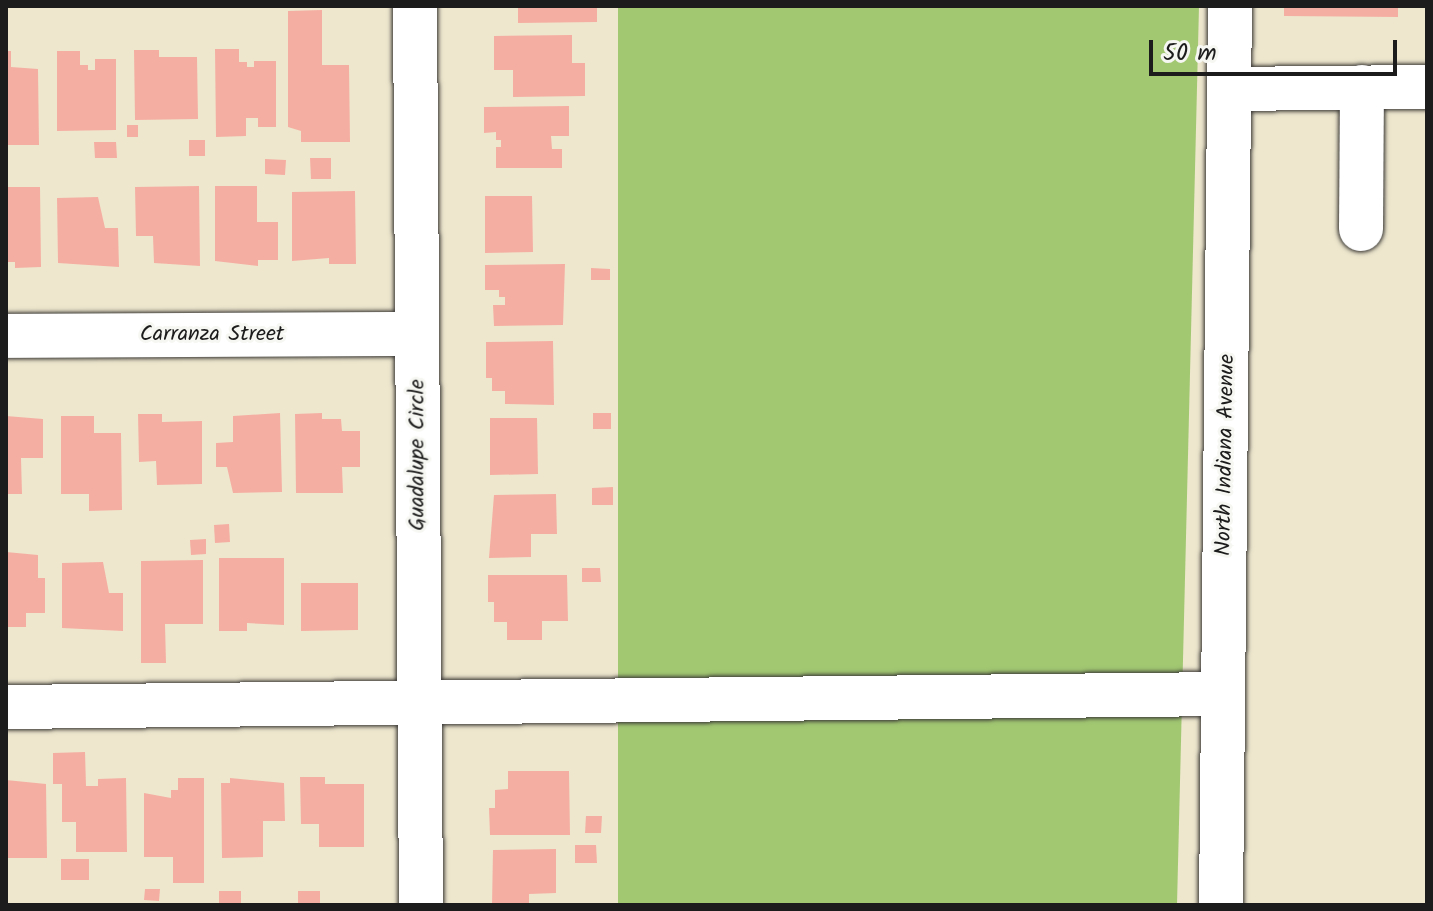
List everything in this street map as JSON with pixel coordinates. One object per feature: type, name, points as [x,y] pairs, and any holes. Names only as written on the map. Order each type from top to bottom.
[{"type":"street","name":"Guadalupe Circle","points":[[415,6],[421,905]]},
{"type":"street","name":"North Indiana Avenue","points":[[1221,905],[1230,6]]},
{"type":"street","points":[[1361,229],[1362,87]]},
{"type":"street","points":[[1229,89],[1427,87]]},
{"type":"street","name":"Carranza Street","points":[[6,336],[417,334]]},
{"type":"street","points":[[6,707],[1223,694]]},
{"type":"green space","points":[[618,6],[1199,6],[1177,905],[618,905]]},
{"type":"building","points":[[518,6],[597,6],[597,22],[518,23]]},
{"type":"building","points":[[1284,6],[1398,6],[1398,17],[1284,16]]},
{"type":"building","points":[[322,10],[322,65],[349,65],[350,142],[301,142],[301,131],[288,127],[288,11]]},
{"type":"building","points":[[572,35],[572,63],[585,63],[585,96],[513,97],[513,70],[494,70],[494,36]]},
{"type":"building","points":[[215,49],[239,49],[239,62],[247,62],[247,67],[254,67],[254,61],[276,61],[276,127],[258,127],[258,118],[246,118],[246,136],[216,137]]},
{"type":"building","points":[[134,50],[159,50],[159,57],[197,57],[198,119],[135,120]]},
{"type":"building","points":[[6,51],[11,51],[11,67],[38,69],[39,145],[7,145]]},
{"type":"building","points":[[57,51],[80,51],[80,65],[88,65],[88,70],[95,70],[95,59],[116,59],[116,130],[57,131]]},
{"type":"building","points":[[569,106],[569,136],[551,136],[552,149],[562,149],[562,168],[496,168],[496,147],[501,147],[501,140],[496,140],[496,132],[484,133],[484,107]]},
{"type":"building","points":[[127,125],[138,125],[138,137],[127,137]]},
{"type":"building","points":[[189,140],[205,140],[205,156],[189,156]]},
{"type":"building","points":[[94,142],[116,142],[117,158],[95,158]]},
{"type":"building","points":[[310,158],[331,158],[331,179],[311,179]]},
{"type":"building","points":[[265,159],[286,160],[285,175],[265,174]]},
{"type":"building","points":[[199,186],[200,266],[154,263],[153,236],[136,236],[135,187]]},
{"type":"building","points":[[215,186],[257,186],[257,222],[278,222],[278,260],[258,260],[258,266],[215,261]]},
{"type":"building","points":[[6,187],[40,187],[41,267],[15,268],[15,262],[6,262]]},
{"type":"building","points":[[355,191],[356,264],[329,264],[329,258],[292,261],[292,192]]},
{"type":"building","points":[[485,196],[532,196],[533,252],[485,253]]},
{"type":"building","points":[[98,197],[105,228],[118,228],[119,267],[58,263],[57,198]]},
{"type":"building","points":[[565,264],[563,325],[494,326],[493,305],[505,305],[505,297],[499,297],[499,290],[485,290],[485,265]]},
{"type":"building","points":[[591,268],[610,269],[610,280],[591,280]]},
{"type":"building","points":[[553,341],[554,405],[505,404],[505,391],[492,391],[492,378],[486,378],[486,342]]},
{"type":"building","points":[[280,413],[282,492],[233,493],[227,467],[216,467],[216,443],[233,442],[233,416]]},
{"type":"building","points":[[322,413],[322,419],[341,419],[342,431],[360,431],[360,467],[342,467],[343,493],[296,493],[295,414]]},
{"type":"building","points":[[593,413],[611,413],[611,429],[593,429]]},
{"type":"building","points":[[138,414],[162,414],[162,422],[202,421],[202,484],[157,485],[156,461],[139,462]]},
{"type":"building","points":[[6,416],[43,419],[43,458],[21,458],[22,494],[6,494]]},
{"type":"building","points":[[61,416],[94,416],[94,433],[121,433],[122,510],[89,511],[89,494],[61,494]]},
{"type":"building","points":[[490,418],[537,418],[538,474],[490,475]]},
{"type":"building","points":[[613,487],[613,505],[592,505],[592,488]]},
{"type":"building","points":[[556,494],[557,534],[531,534],[531,557],[489,558],[494,495]]},
{"type":"building","points":[[229,524],[230,542],[215,543],[214,525]]},
{"type":"building","points":[[206,539],[206,554],[191,555],[190,540]]},
{"type":"building","points":[[6,552],[38,555],[38,578],[45,578],[45,613],[26,613],[26,627],[6,627]]},
{"type":"building","points":[[219,558],[284,558],[284,625],[247,623],[247,631],[219,631]]},
{"type":"building","points":[[203,560],[203,624],[165,624],[166,663],[141,663],[141,561]]},
{"type":"building","points":[[103,562],[109,593],[123,593],[123,631],[62,628],[62,563]]},
{"type":"building","points":[[582,568],[600,568],[601,582],[582,582]]},
{"type":"building","points":[[488,575],[567,575],[568,621],[542,621],[542,640],[507,640],[507,622],[494,622],[494,602],[488,602]]},
{"type":"building","points":[[301,583],[358,583],[358,630],[301,631]]},
{"type":"building","points":[[85,752],[86,786],[98,786],[98,779],[126,778],[127,852],[76,852],[76,822],[62,822],[62,784],[53,784],[53,753]]},
{"type":"building","points":[[508,771],[569,771],[570,835],[490,835],[489,808],[495,808],[495,790],[508,789]]},
{"type":"building","points":[[300,777],[325,777],[325,784],[364,784],[364,847],[319,847],[319,824],[301,824]]},
{"type":"building","points":[[178,778],[204,778],[204,883],[173,883],[173,857],[144,857],[144,793],[171,798],[171,790],[178,790]]},
{"type":"building","points":[[230,778],[284,783],[285,821],[263,821],[263,857],[222,858],[221,783],[230,783]]},
{"type":"building","points":[[6,780],[46,784],[47,858],[6,858]]},
{"type":"building","points":[[586,816],[602,816],[601,833],[585,833]]},
{"type":"building","points":[[575,845],[596,845],[597,863],[575,863]]},
{"type":"building","points":[[556,849],[556,893],[529,894],[529,905],[492,905],[493,850]]},
{"type":"building","points":[[61,859],[89,859],[89,880],[61,880]]},
{"type":"building","points":[[145,889],[160,889],[159,901],[144,900]]},
{"type":"building","points":[[219,891],[241,891],[241,905],[219,905]]},
{"type":"building","points":[[298,891],[320,891],[320,905],[298,905]]}]
